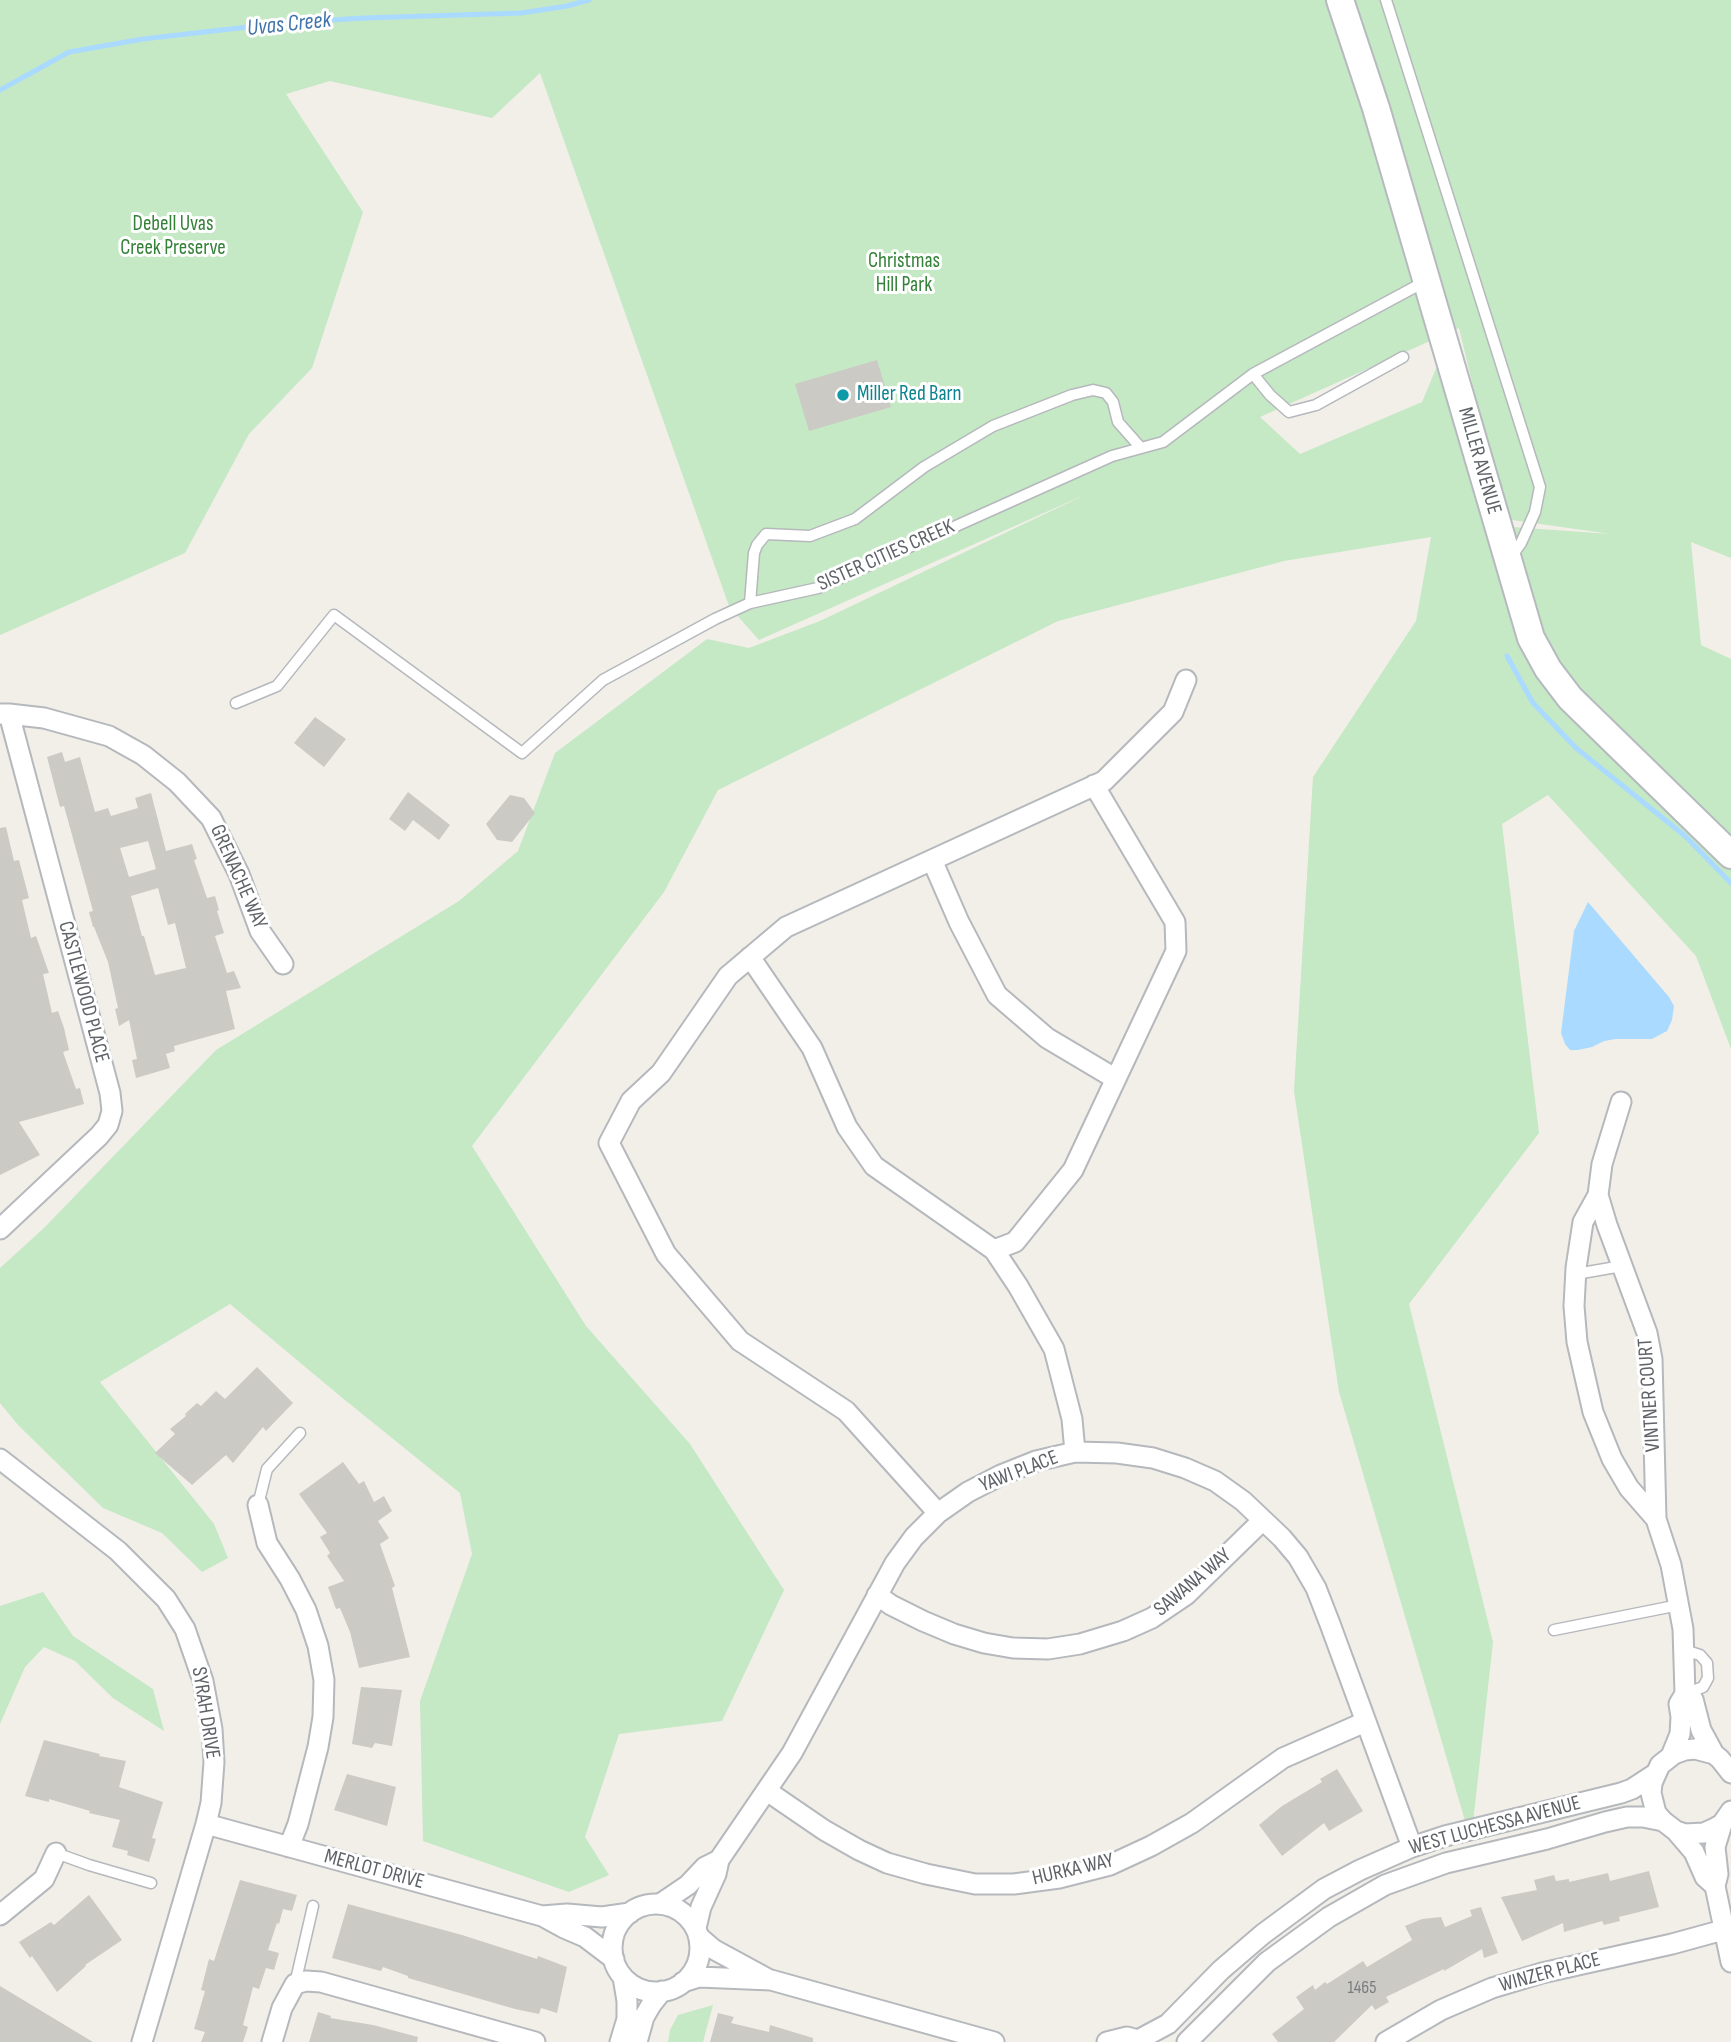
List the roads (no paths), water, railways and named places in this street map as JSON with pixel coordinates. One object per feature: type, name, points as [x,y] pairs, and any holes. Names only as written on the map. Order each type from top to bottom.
[{"type":"street","name":"MILLER AVENUE","points":[[1340,0],[1376,108],[1531,638],[1548,669],[1570,698],[1731,855]]},
{"type":"street","points":[[938,1513],[846,1411],[740,1341],[666,1254],[609,1143],[632,1101],[661,1073],[728,976],[786,927],[1104,781],[1173,712],[1186,680]]},
{"type":"street","name":"GRENACHE WAY","points":[[4,714],[44,718],[109,736],[143,755],[177,782],[211,818],[239,874],[260,932],[283,964]]},
{"type":"street","name":"CASTLEWOOD PLACE","points":[[0,1228],[99,1136],[108,1125],[112,1111],[103,1067],[4,714]]},
{"type":"street","points":[[994,1250],[1015,1242],[1073,1170],[1176,951],[1175,922],[1094,785]]},
{"type":"street","points":[[932,860],[959,922],[997,995],[1047,1038],[1116,1079]]},
{"type":"street","points":[[750,957],[812,1048],[846,1127],[874,1166],[994,1250],[1018,1286],[1054,1349],[1072,1419],[1074,1452]]},
{"type":"street","name":"VINTNER COURT","points":[[1621,1102],[1607,1144],[1598,1195],[1583,1222],[1574,1306],[1577,1342],[1593,1412],[1612,1459],[1629,1489],[1656,1519]]},
{"type":"street","name":"VINTNER COURT","points":[[1598,1195],[1647,1333],[1652,1359],[1656,1519],[1671,1565],[1683,1629],[1685,1695],[1679,1704],[1679,1734],[1671,1756]]},
{"type":"street","name":"YAWI PLACE","points":[[719,1860],[806,1729],[895,1563],[914,1537],[938,1513],[968,1492],[1036,1461],[1074,1452],[1117,1453],[1153,1458],[1214,1481],[1243,1501],[1298,1557],[1316,1588],[1412,1847]]},
{"type":"street","name":"SYRAH DRIVE","points":[[0,1459],[118,1551],[166,1599],[186,1629],[204,1681],[214,1762],[211,1803],[142,2042]]},
{"type":"street","points":[[258,1504],[267,1543],[306,1610],[318,1646],[324,1681],[323,1717],[318,1747],[298,1824],[289,1847]]},
{"type":"street","name":"SAWANA WAY","points":[[877,1595],[923,1621],[984,1643],[1013,1648],[1048,1649],[1080,1644],[1123,1631],[1152,1618],[1186,1595],[1263,1520]]},
{"type":"street","name":"VINTNER COURT","points":[[1685,1695],[1693,1699],[1701,1730],[1724,1762]]},
{"type":"street","name":"HURKA WAY","points":[[767,1791],[824,1830],[887,1863],[975,1884],[1014,1884],[1059,1878],[1110,1864],[1151,1846],[1192,1823],[1283,1758],[1365,1722]]},
{"type":"street","points":[[1671,1756],[1695,1749],[1724,1762]]},
{"type":"street","name":"WEST LUCHESSA AVENUE","points":[[1143,2041],[1168,2024],[1221,1970],[1263,1934],[1324,1889],[1412,1847],[1445,1836],[1632,1789],[1655,1773],[1671,1756]]},
{"type":"street","points":[[1655,1773],[1652,1783],[1653,1804],[1669,1826],[1695,1852],[1705,1877],[1715,1886]]},
{"type":"street","name":"WEST LUCHESSA AVENUE","points":[[1187,2042],[1266,1962],[1329,1917],[1385,1885],[1446,1863],[1627,1817],[1643,1817],[1695,1834],[1704,1833],[1726,1817]]},
{"type":"street","points":[[1726,1817],[1716,1847],[1718,1874],[1715,1886],[1731,1962]]},
{"type":"street","name":"MERLOT DRIVE","points":[[206,1824],[542,1916],[585,1937],[619,1968],[631,1983],[643,1990],[662,1991]]},
{"type":"street","points":[[0,1915],[44,1879],[56,1853]]},
{"type":"street","points":[[683,1982],[699,1960],[700,1945],[697,1933],[701,1907],[716,1874],[719,1860]]},
{"type":"street","name":"MERLOT DRIVE","points":[[542,1916],[567,1914],[602,1917],[630,1913],[642,1906],[660,1904],[688,1885],[705,1867],[719,1860]]},
{"type":"street","points":[[660,1904],[678,1909],[687,1916],[697,1933],[713,1949],[771,1980],[994,2042]]},
{"type":"street","points":[[620,2042],[627,2019],[627,2001],[613,1942],[621,1922],[630,1913]]},
{"type":"street","name":"WINZER PLACE","points":[[1386,2042],[1441,2010],[1492,1988],[1542,1973],[1723,1930]]},
{"type":"street","points":[[637,2042],[644,2017],[662,1991],[699,1977],[771,1980]]},
{"type":"street","points":[[272,2042],[282,2008],[295,1984],[306,1981],[321,1982],[535,2042]]},
{"type":"street","points":[[1107,2042],[1127,2037],[1143,2041]]},
{"type":"lane","points":[[1386,0],[1541,487],[1535,512],[1521,543],[1508,561]]},
{"type":"lane","name":"SISTER CITIES CREEK","points":[[236,703],[277,686],[334,615],[522,753],[603,680],[715,619],[750,603],[818,588],[1112,456],[1163,442],[1253,374],[1427,281]]},
{"type":"lane","points":[[1253,374],[1270,395],[1289,412],[1316,405],[1403,357]]},
{"type":"lane","points":[[750,603],[754,553],[765,534],[810,536],[855,519],[923,467],[993,426],[1072,395],[1093,390],[1106,393],[1112,402],[1118,422],[1141,448]]},
{"type":"lane","points":[[1576,1273],[1622,1266]]},
{"type":"lane","points":[[258,1504],[267,1469],[300,1433]]},
{"type":"lane","points":[[1554,1630],[1679,1605]]},
{"type":"lane","points":[[56,1853],[151,1883]]},
{"type":"lane","points":[[295,1984],[313,1906]]},
{"type":"water","points":[[1588,902],[1669,997],[1674,1006],[1667,1031],[1652,1039],[1616,1039],[1578,1050],[1570,1050],[1565,1044],[1561,1033],[1574,931]]},
{"type":"waterway","name":"Uvas Creek","points":[[0,90],[69,52],[143,39],[283,23],[521,13],[589,0]]},
{"type":"waterway","points":[[1507,656],[1533,703],[1576,748],[1685,836],[1731,883]]},
{"type":"place","name":"Miller Red Barn","points":[[843,395]]},
{"type":"park label","name":"Debell Uvas Creek Preserve","points":[[173,237]]},
{"type":"park label","name":"Christmas Hill Park","points":[[904,274]]}]
